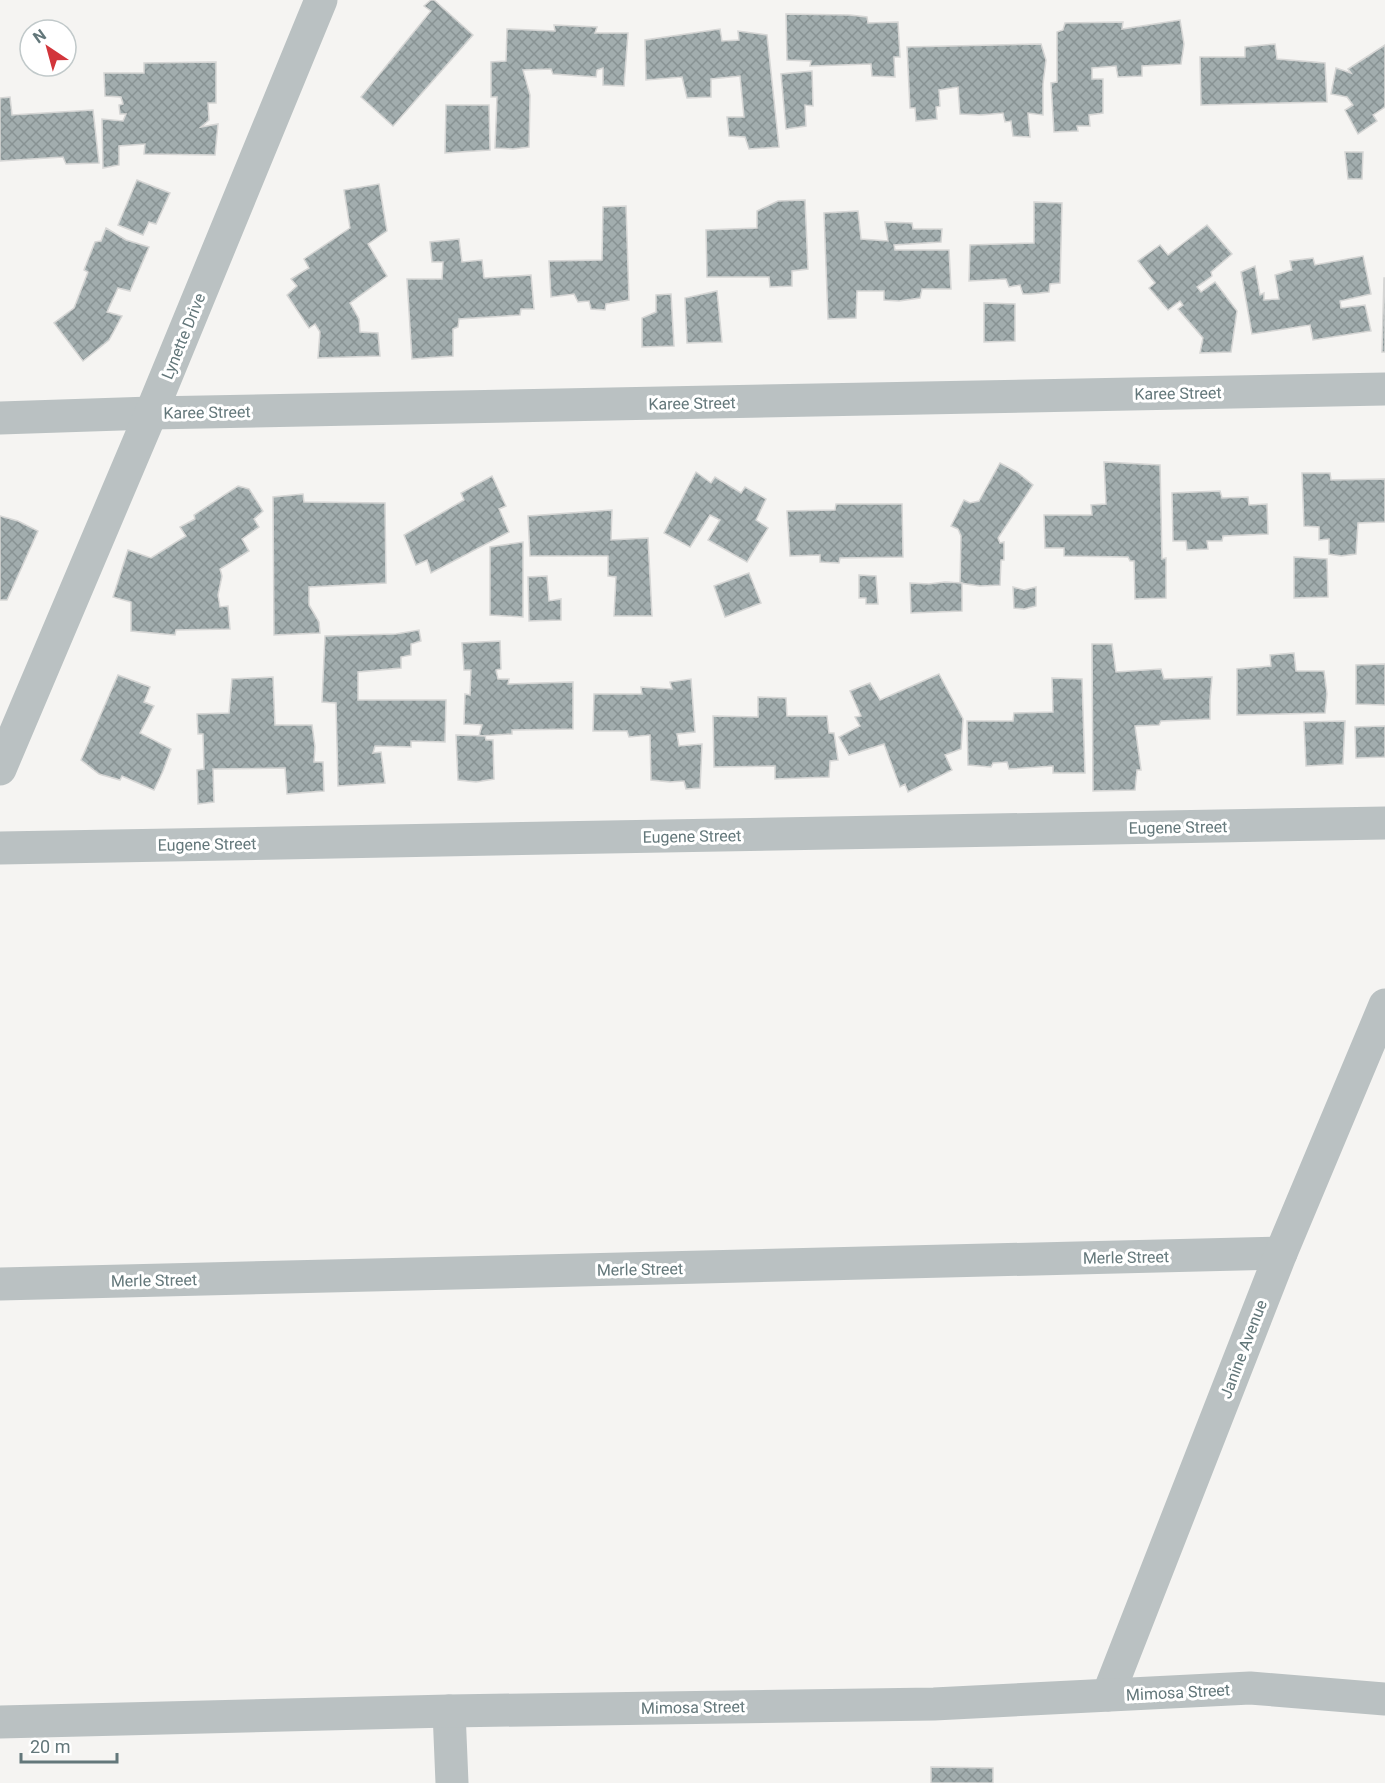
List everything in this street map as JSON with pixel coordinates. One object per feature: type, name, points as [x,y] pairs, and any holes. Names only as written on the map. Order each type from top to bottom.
[{"type":"street","name":"Lynette Drive","points":[[0,769],[151,414],[321,0]]},
{"type":"street","name":"Karee Street","points":[[0,418],[1385,389]]},
{"type":"street","name":"Eugene Street","points":[[0,848],[1385,823]]},
{"type":"street","name":"Janine Avenue","points":[[1108,1695],[1281,1253],[1385,1005]]},
{"type":"street","name":"Merle Street","points":[[0,1284],[1281,1253]]},
{"type":"street","name":"Mimosa Street","points":[[0,1722],[449,1711],[934,1704],[1250,1688],[1385,1699]]},
{"type":"street","points":[[449,1711],[452,1783]]},
{"type":"building","points":[[434,0],[473,35],[393,126],[361,97],[431,11],[424,6]]},
{"type":"building","points":[[786,14],[850,15],[867,17],[868,23],[898,22],[900,57],[894,57],[895,77],[872,76],[871,64],[810,66],[811,61],[787,60]]},
{"type":"building","points":[[1180,20],[1184,44],[1181,64],[1142,66],[1142,76],[1118,77],[1116,66],[1092,68],[1092,79],[1103,79],[1103,113],[1089,115],[1090,126],[1077,126],[1078,131],[1054,132],[1051,83],[1057,82],[1057,32],[1063,30],[1065,23],[1123,22],[1122,29]]},
{"type":"building","points":[[554,25],[597,27],[595,33],[628,33],[624,86],[603,85],[603,68],[597,70],[596,77],[553,74],[551,69],[523,70],[530,95],[529,147],[495,148],[497,97],[491,97],[491,62],[506,61],[507,29],[555,31]]},
{"type":"building","points":[[720,29],[722,41],[739,40],[738,31],[767,35],[779,147],[749,149],[745,137],[729,136],[727,117],[744,117],[740,76],[711,79],[711,97],[687,98],[682,77],[646,80],[645,40]]},
{"type":"building","points":[[1041,44],[1046,60],[1043,115],[1028,113],[1030,137],[1013,136],[1011,121],[1005,122],[1003,113],[960,114],[958,87],[939,90],[940,106],[936,107],[937,119],[916,121],[915,108],[910,108],[907,47]]},
{"type":"building","points":[[1275,44],[1277,59],[1325,63],[1327,102],[1201,105],[1200,57],[1245,57],[1245,47]]},
{"type":"building","points":[[1385,45],[1385,107],[1373,115],[1377,121],[1358,134],[1345,110],[1353,105],[1347,97],[1331,94],[1336,68],[1351,73],[1348,69]]},
{"type":"building","points":[[216,62],[216,103],[208,103],[209,120],[201,127],[218,124],[215,155],[144,154],[145,144],[119,146],[119,165],[103,168],[102,119],[123,121],[126,114],[120,114],[119,105],[123,104],[121,97],[105,96],[104,73],[144,73],[144,63]]},
{"type":"building","points":[[812,71],[813,106],[805,105],[806,126],[786,129],[781,74]]},
{"type":"building","points":[[10,97],[12,115],[93,110],[99,163],[66,164],[63,157],[0,161],[0,98]]},
{"type":"building","points":[[446,105],[489,105],[490,150],[445,153]]},
{"type":"building","points":[[1345,152],[1363,152],[1362,179],[1348,179]]},
{"type":"building","points":[[137,180],[170,193],[156,224],[149,222],[143,235],[118,225]]},
{"type":"building","points":[[379,184],[387,231],[368,244],[387,276],[350,303],[359,319],[360,332],[378,333],[380,356],[318,358],[320,332],[315,324],[309,328],[287,295],[297,286],[291,279],[309,268],[304,259],[350,228],[344,190]]},
{"type":"building","points":[[805,200],[808,269],[792,271],[792,286],[770,287],[769,277],[707,277],[706,230],[757,228],[757,211],[778,201]]},
{"type":"building","points":[[1034,202],[1062,203],[1060,283],[1050,284],[1049,292],[1023,294],[1020,285],[1009,287],[1006,279],[969,281],[970,245],[1034,243]]},
{"type":"building","points":[[626,206],[629,300],[606,304],[605,310],[591,309],[589,301],[578,302],[574,294],[551,297],[549,261],[602,260],[603,207]]},
{"type":"building","points":[[858,211],[861,239],[888,241],[885,222],[912,223],[913,229],[942,229],[941,242],[894,245],[895,250],[949,250],[951,289],[922,289],[920,298],[899,301],[884,300],[884,291],[857,291],[856,318],[828,319],[824,213]]},
{"type":"building","points":[[1207,225],[1232,254],[1211,272],[1212,276],[1197,287],[1201,292],[1215,282],[1237,311],[1231,352],[1200,353],[1203,338],[1178,309],[1183,305],[1180,301],[1168,310],[1149,288],[1155,283],[1138,261],[1160,245],[1168,255]]},
{"type":"building","points":[[106,228],[126,240],[149,247],[130,291],[118,288],[107,312],[122,316],[109,340],[83,361],[54,323],[74,308],[88,272],[84,270],[95,242],[101,241]]},
{"type":"building","points":[[459,239],[462,262],[482,260],[484,278],[531,275],[534,309],[521,309],[520,315],[459,319],[458,327],[453,329],[453,356],[412,359],[407,279],[442,279],[443,262],[432,262],[430,242]]},
{"type":"building","points":[[1363,256],[1371,294],[1340,301],[1341,308],[1365,305],[1371,331],[1313,340],[1310,325],[1252,334],[1241,272],[1255,266],[1260,295],[1264,293],[1264,300],[1279,299],[1275,275],[1292,270],[1290,261],[1313,258],[1315,265]]},
{"type":"building","points":[[1384,278],[1385,352],[1382,352]]},
{"type":"building","points":[[717,291],[722,342],[687,343],[685,298]]},
{"type":"building","points":[[671,294],[674,346],[642,347],[642,318],[656,312],[656,295]]},
{"type":"building","points":[[984,303],[1015,304],[1015,341],[984,342]]},
{"type":"building","points":[[1104,462],[1160,465],[1162,559],[1166,558],[1166,598],[1135,599],[1134,561],[1130,561],[1128,557],[1064,556],[1064,548],[1045,548],[1044,515],[1092,515],[1091,505],[1106,504]]},
{"type":"building","points":[[1000,463],[1017,472],[1033,485],[998,538],[1000,543],[1004,542],[1000,585],[980,586],[960,583],[961,536],[958,529],[951,526],[964,500],[970,503],[979,501]]},
{"type":"building","points":[[696,472],[711,483],[715,477],[741,493],[745,487],[766,499],[756,520],[768,528],[747,562],[708,540],[720,520],[710,515],[690,547],[664,533]]},
{"type":"building","points":[[1302,473],[1330,473],[1331,480],[1385,479],[1385,522],[1358,523],[1356,554],[1341,556],[1329,554],[1329,539],[1319,540],[1319,527],[1304,526]]},
{"type":"building","points":[[492,476],[506,506],[499,509],[509,532],[431,573],[427,560],[416,565],[404,535],[464,500],[461,493]]},
{"type":"building","points":[[238,486],[249,489],[263,511],[254,519],[259,527],[242,539],[249,551],[220,569],[222,576],[218,595],[220,607],[228,606],[230,629],[176,630],[175,635],[131,631],[131,602],[113,597],[128,550],[151,558],[186,536],[180,527],[195,519],[194,515]]},
{"type":"building","points":[[1220,491],[1222,498],[1248,497],[1249,505],[1267,504],[1268,534],[1223,536],[1222,541],[1207,541],[1208,549],[1187,550],[1186,541],[1173,541],[1172,493]]},
{"type":"building","points":[[303,494],[304,502],[385,503],[386,583],[309,587],[309,605],[319,622],[320,633],[274,635],[273,497]]},
{"type":"building","points":[[836,504],[902,504],[903,557],[840,558],[839,563],[820,562],[820,555],[790,556],[787,511],[835,510]]},
{"type":"building","points":[[612,510],[611,540],[648,538],[652,616],[614,616],[616,577],[608,576],[608,556],[530,556],[528,516]]},
{"type":"building","points":[[0,516],[18,521],[38,531],[7,600],[0,600]]},
{"type":"building","points":[[523,542],[523,617],[490,615],[490,547]]},
{"type":"building","points":[[1294,557],[1327,559],[1328,597],[1294,598]]},
{"type":"building","points":[[749,573],[761,603],[725,617],[714,586]]},
{"type":"building","points":[[859,575],[876,576],[878,604],[866,604],[866,598],[859,598]]},
{"type":"building","points":[[547,576],[549,601],[561,599],[561,620],[529,621],[528,577]]},
{"type":"building","points":[[910,583],[962,583],[962,611],[911,613]]},
{"type":"building","points":[[1013,587],[1024,590],[1036,587],[1036,606],[1024,609],[1014,608]]},
{"type":"building","points":[[419,630],[421,641],[411,644],[411,655],[401,657],[401,668],[358,672],[358,700],[446,700],[445,742],[411,741],[411,747],[375,746],[373,753],[381,752],[385,783],[338,786],[336,703],[322,702],[325,636],[396,634]]},
{"type":"building","points":[[500,641],[501,669],[496,670],[498,679],[509,679],[508,684],[573,682],[573,729],[512,730],[512,734],[479,736],[482,725],[464,724],[465,694],[470,695],[471,670],[464,670],[462,643]]},
{"type":"building","points":[[1092,644],[1112,644],[1116,672],[1161,669],[1164,679],[1212,677],[1210,719],[1161,721],[1159,725],[1135,726],[1141,770],[1137,770],[1135,790],[1093,791]]},
{"type":"building","points":[[1294,653],[1296,671],[1324,671],[1327,694],[1325,713],[1237,715],[1237,669],[1271,666],[1270,655]]},
{"type":"building","points":[[1385,664],[1385,705],[1356,704],[1356,665]]},
{"type":"building","points":[[939,674],[963,719],[961,749],[945,755],[952,770],[908,792],[905,784],[900,787],[884,744],[849,755],[839,737],[860,726],[855,717],[861,716],[850,691],[870,683],[880,700]]},
{"type":"building","points":[[118,675],[150,687],[144,702],[154,706],[140,733],[171,749],[154,790],[122,776],[120,780],[99,774],[81,760]]},
{"type":"building","points":[[273,677],[275,725],[312,725],[315,747],[314,762],[323,762],[324,791],[287,794],[285,768],[213,769],[214,802],[198,804],[197,770],[204,769],[203,734],[198,734],[197,714],[229,713],[232,679]]},
{"type":"building","points":[[1052,678],[1082,679],[1085,773],[1053,773],[1053,766],[1009,769],[1007,762],[993,763],[991,767],[968,765],[967,721],[1013,721],[1014,713],[1053,712]]},
{"type":"building","points":[[691,679],[695,732],[677,734],[679,746],[702,744],[700,788],[686,789],[684,781],[651,780],[650,735],[629,737],[627,731],[593,731],[594,694],[642,694],[641,687],[672,689],[670,682]]},
{"type":"building","points":[[758,697],[786,698],[787,716],[827,716],[829,733],[834,733],[838,760],[830,761],[829,777],[775,779],[775,766],[714,767],[713,716],[758,717]]},
{"type":"building","points":[[1345,721],[1343,764],[1306,766],[1304,722]]},
{"type":"building","points":[[1385,726],[1385,757],[1356,758],[1355,727]]},
{"type":"building","points":[[456,735],[485,736],[486,740],[493,740],[494,779],[476,782],[458,780]]},
{"type":"building","points":[[931,1767],[993,1768],[993,1783],[931,1783]]}]
